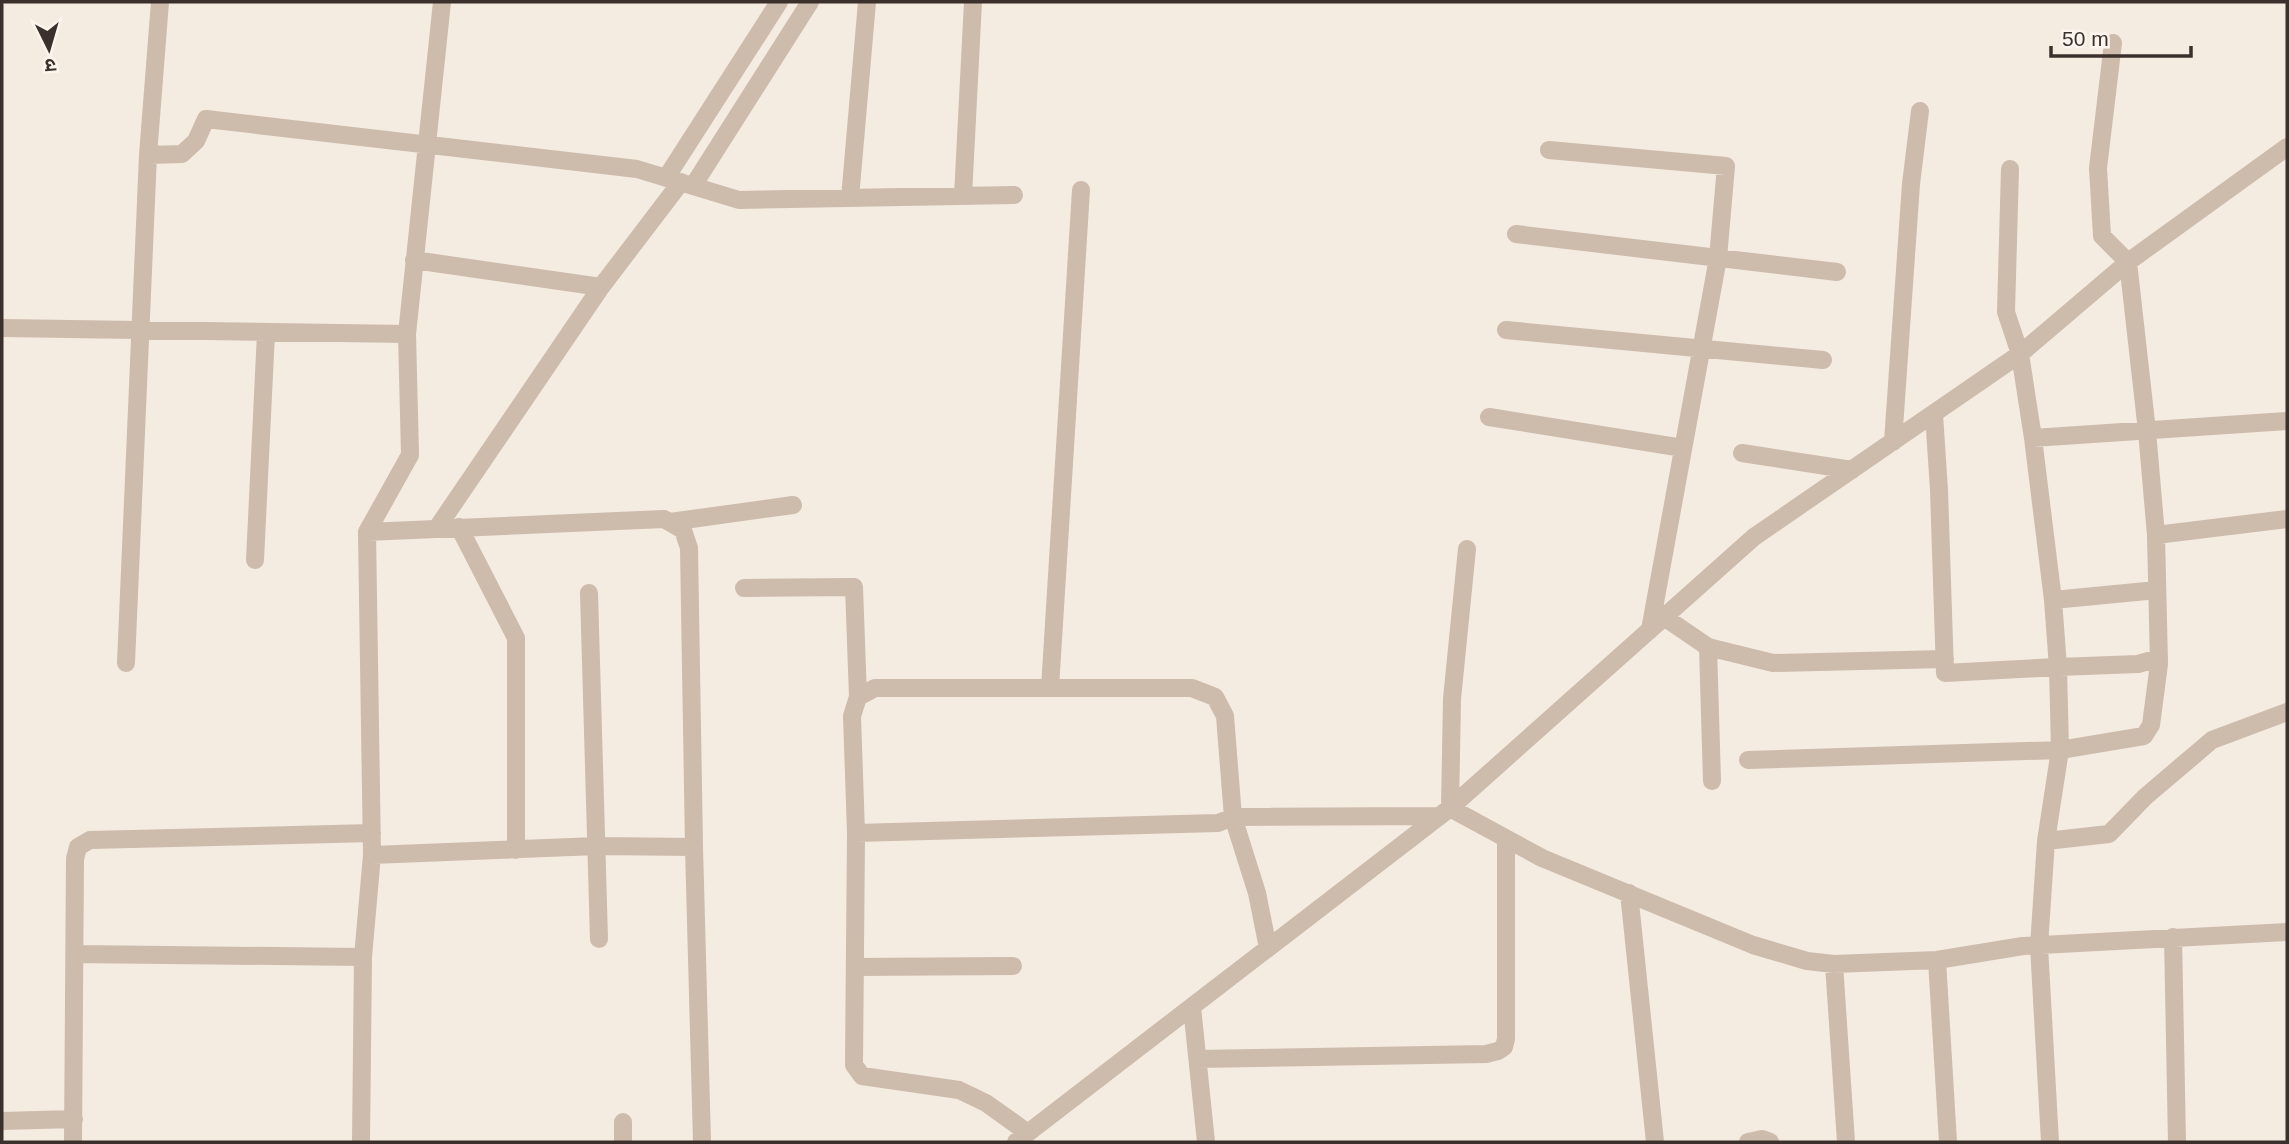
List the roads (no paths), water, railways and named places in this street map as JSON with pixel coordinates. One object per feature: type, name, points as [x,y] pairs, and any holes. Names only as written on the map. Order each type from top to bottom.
[{"type":"street","points":[[127,663],[148,155],[160,2]]},
{"type":"street","points":[[361,1142],[363,957],[372,855],[367,531],[410,455],[407,334],[442,2]]},
{"type":"street","points":[[680,182],[779,2]]},
{"type":"street","points":[[437,528],[601,287],[810,2]]},
{"type":"street","points":[[850,198],[867,2]]},
{"type":"street","points":[[963,196],[973,2]]},
{"type":"street","points":[[1748,760],[2060,750],[2144,736],[2151,725],[2159,657],[2156,536],[2147,431],[2128,262],[2102,236],[2098,168],[2113,43]]},
{"type":"street","points":[[1894,442],[1911,184],[1920,111]]},
{"type":"street","points":[[148,155],[183,154],[196,141],[206,119],[637,169],[739,200],[1014,195]]},
{"type":"street","points":[[744,588],[854,587],[858,697],[852,716],[856,833],[854,1065],[862,1076],[959,1090],[986,1104],[1022,1138],[1444,812],[1754,537],[2020,354],[2128,262],[2287,147]]},
{"type":"street","points":[[1549,150],[1726,166],[1718,258],[1650,629]]},
{"type":"street","points":[[2010,169],[2006,312],[2020,354],[2033,438],[2053,600],[2058,667],[2060,750],[2046,841],[2039,946],[2050,1142]]},
{"type":"street","points":[[1050,688],[1081,190]]},
{"type":"street","points":[[1516,234],[1837,272]]},
{"type":"street","points":[[414,261],[601,287]]},
{"type":"street","points":[[2,328],[407,334]]},
{"type":"street","points":[[1506,330],[1823,360]]},
{"type":"street","points":[[255,560],[266,332]]},
{"type":"street","points":[[1934,414],[1945,673],[2138,664],[2159,657]]},
{"type":"street","points":[[1489,418],[1684,448]]},
{"type":"street","points":[[2033,438],[2287,421]]},
{"type":"street","points":[[1742,453],[1852,470]]},
{"type":"street","points":[[670,522],[793,505]]},
{"type":"street","points":[[367,531],[664,519],[683,530],[689,548],[702,1142]]},
{"type":"street","points":[[2156,536],[2287,519]]},
{"type":"street","points":[[460,527],[516,638],[516,850]]},
{"type":"street","points":[[1444,812],[1467,549]]},
{"type":"street","points":[[2053,600],[2157,590]]},
{"type":"street","points":[[589,593],[599,939]]},
{"type":"street","points":[[1664,617],[1708,647],[1773,663],[1945,659]]},
{"type":"street","points":[[1708,647],[1712,781]]},
{"type":"street","points":[[858,697],[875,688],[1192,688],[1215,697],[1225,716],[1233,817],[1257,893],[1268,948]]},
{"type":"street","points":[[2046,841],[2109,834],[2145,797],[2212,740],[2287,712]]},
{"type":"street","points":[[856,833],[1218,823],[1233,817],[1444,812],[1542,858],[1753,945],[1807,961],[1834,964],[1937,960],[2023,946],[2287,932]]},
{"type":"street","points":[[73,1142],[75,859],[78,847],[90,840],[372,833]]},
{"type":"street","points":[[1198,1059],[1472,1054],[1498,1051],[1504,1047],[1506,839]]},
{"type":"street","points":[[372,855],[597,846],[694,847]]},
{"type":"street","points":[[1629,893],[1655,1142]]},
{"type":"street","points":[[2173,937],[2177,1142]]},
{"type":"street","points":[[75,954],[363,957]]},
{"type":"street","points":[[1937,960],[1948,1142]]},
{"type":"street","points":[[1834,964],[1846,1142]]},
{"type":"street","points":[[855,967],[1013,966]]},
{"type":"street","points":[[1192,1007],[1206,1142]]},
{"type":"street","points":[[2,1121],[74,1119]]},
{"type":"street","points":[[623,1142],[624,1122]]},
{"type":"street","points":[[1748,1142],[1762,1139],[1770,1142]]}]
